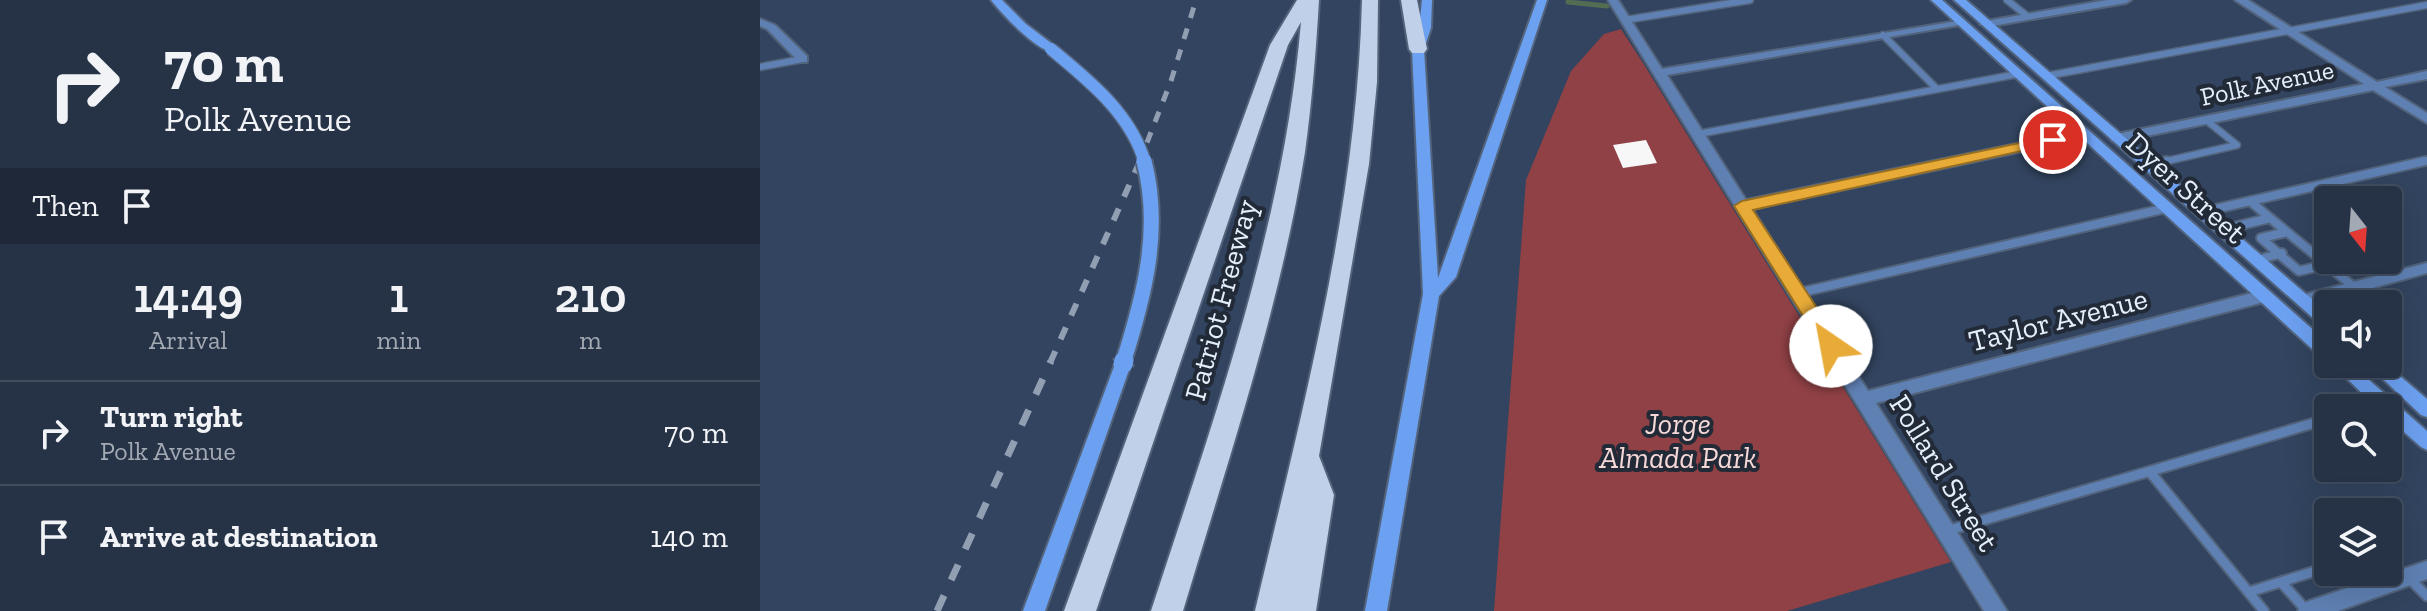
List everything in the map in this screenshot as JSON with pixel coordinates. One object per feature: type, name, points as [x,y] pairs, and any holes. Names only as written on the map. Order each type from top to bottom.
[{"type":"highway","points":[[1080,611],[1279,45],[1305,0]]},
{"type":"highway","name":"Patriot Freeway","points":[[1167,611],[1266,281],[1309,65],[1311,0]]},
{"type":"highway","points":[[1271,611],[1306,457],[1355,205],[1370,58],[1370,0]]},
{"type":"highway","points":[[1409,0],[1418,49]]},
{"type":"highway","points":[[1300,611],[1320,495],[1306,457]]},
{"type":"main road","points":[[996,0],[1022,26],[1083,76],[1124,120],[1138,144],[1149,177],[1152,240],[1141,303],[1123,364],[1034,611]]},
{"type":"main road","points":[[1376,611],[1431,294],[1418,49],[1425,28],[1427,0]]},
{"type":"main road","points":[[1431,294],[1448,277],[1542,0]]},
{"type":"main road","name":"Dyer Street","points":[[1936,0],[2314,341]]},
{"type":"main road","points":[[1946,0],[1967,18],[1986,24]]},
{"type":"main road","name":"Dyer Street","points":[[1959,0],[2314,310]]},
{"type":"main road","points":[[2084,134],[2104,137],[2134,163],[2159,176]]},
{"type":"main road","points":[[2229,264],[2246,266],[2289,304],[2303,301]]},
{"type":"main road","points":[[2355,378],[2373,394]]},
{"type":"main road","points":[[2391,378],[2426,408]]},
{"type":"main road","points":[[2402,420],[2427,442]]},
{"type":"street","name":"Pollard Street","points":[[1613,0],[1996,611]]},
{"type":"street","points":[[1986,24],[2126,0]]},
{"type":"street","points":[[2240,0],[2427,119]]},
{"type":"street","points":[[760,22],[771,27],[803,59]]},
{"type":"street","points":[[1659,73],[1960,22]]},
{"type":"street","name":"Polk Avenue","points":[[2117,138],[2427,75]]},
{"type":"street","points":[[1742,206],[2084,134]]},
{"type":"street","points":[[2303,301],[2427,268]]},
{"type":"street","name":"Taylor Avenue","points":[[1865,399],[2264,296]]},
{"type":"street","points":[[2308,611],[2418,573]]},
{"type":"lane","points":[[1625,20],[1750,0]]},
{"type":"lane","points":[[2007,0],[2027,16]]},
{"type":"lane","points":[[2046,76],[2427,5]]},
{"type":"lane","points":[[1883,35],[1937,89]]},
{"type":"lane","points":[[760,67],[803,59]]},
{"type":"lane","points":[[1698,134],[2018,74]]},
{"type":"lane","points":[[2147,165],[2237,145],[2206,120]]},
{"type":"lane","points":[[2202,212],[2427,160]]},
{"type":"lane","points":[[2250,201],[2314,256]]},
{"type":"lane","points":[[1798,293],[2167,208]]},
{"type":"lane","points":[[2221,230],[2270,218]]},
{"type":"lane","points":[[2244,224],[2299,271],[2314,268]]},
{"type":"lane","points":[[2261,238],[2287,232]]},
{"type":"lane","points":[[2256,260],[2280,253]]},
{"type":"lane","points":[[2338,274],[2354,287]]},
{"type":"lane","points":[[1946,531],[2314,423]]},
{"type":"lane","points":[[2150,472],[2264,611]]},
{"type":"lane","points":[[2249,592],[2314,571]]},
{"type":"lane","points":[[2418,573],[2427,596]]},
{"type":"lane","points":[[2281,582],[2308,611]]},
{"type":"green space","name":"Jorge Almada Park","points":[[1621,29],[1951,562],[1787,611],[1494,611],[1526,180],[1571,71],[1604,34]]},
{"type":"building","points":[[1646,140],[1657,163],[1623,168],[1613,145]]},
{"type":"waterway","points":[[1568,2],[1607,6]]},
{"type":"railway","points":[[1139,163],[1171,81],[1196,0]]},
{"type":"railway","points":[[1050,363],[1140,161]]},
{"type":"railway","points":[[937,611],[1051,361]]},
{"type":"route","points":[[1831,346],[1742,206],[2053,140]]}]
